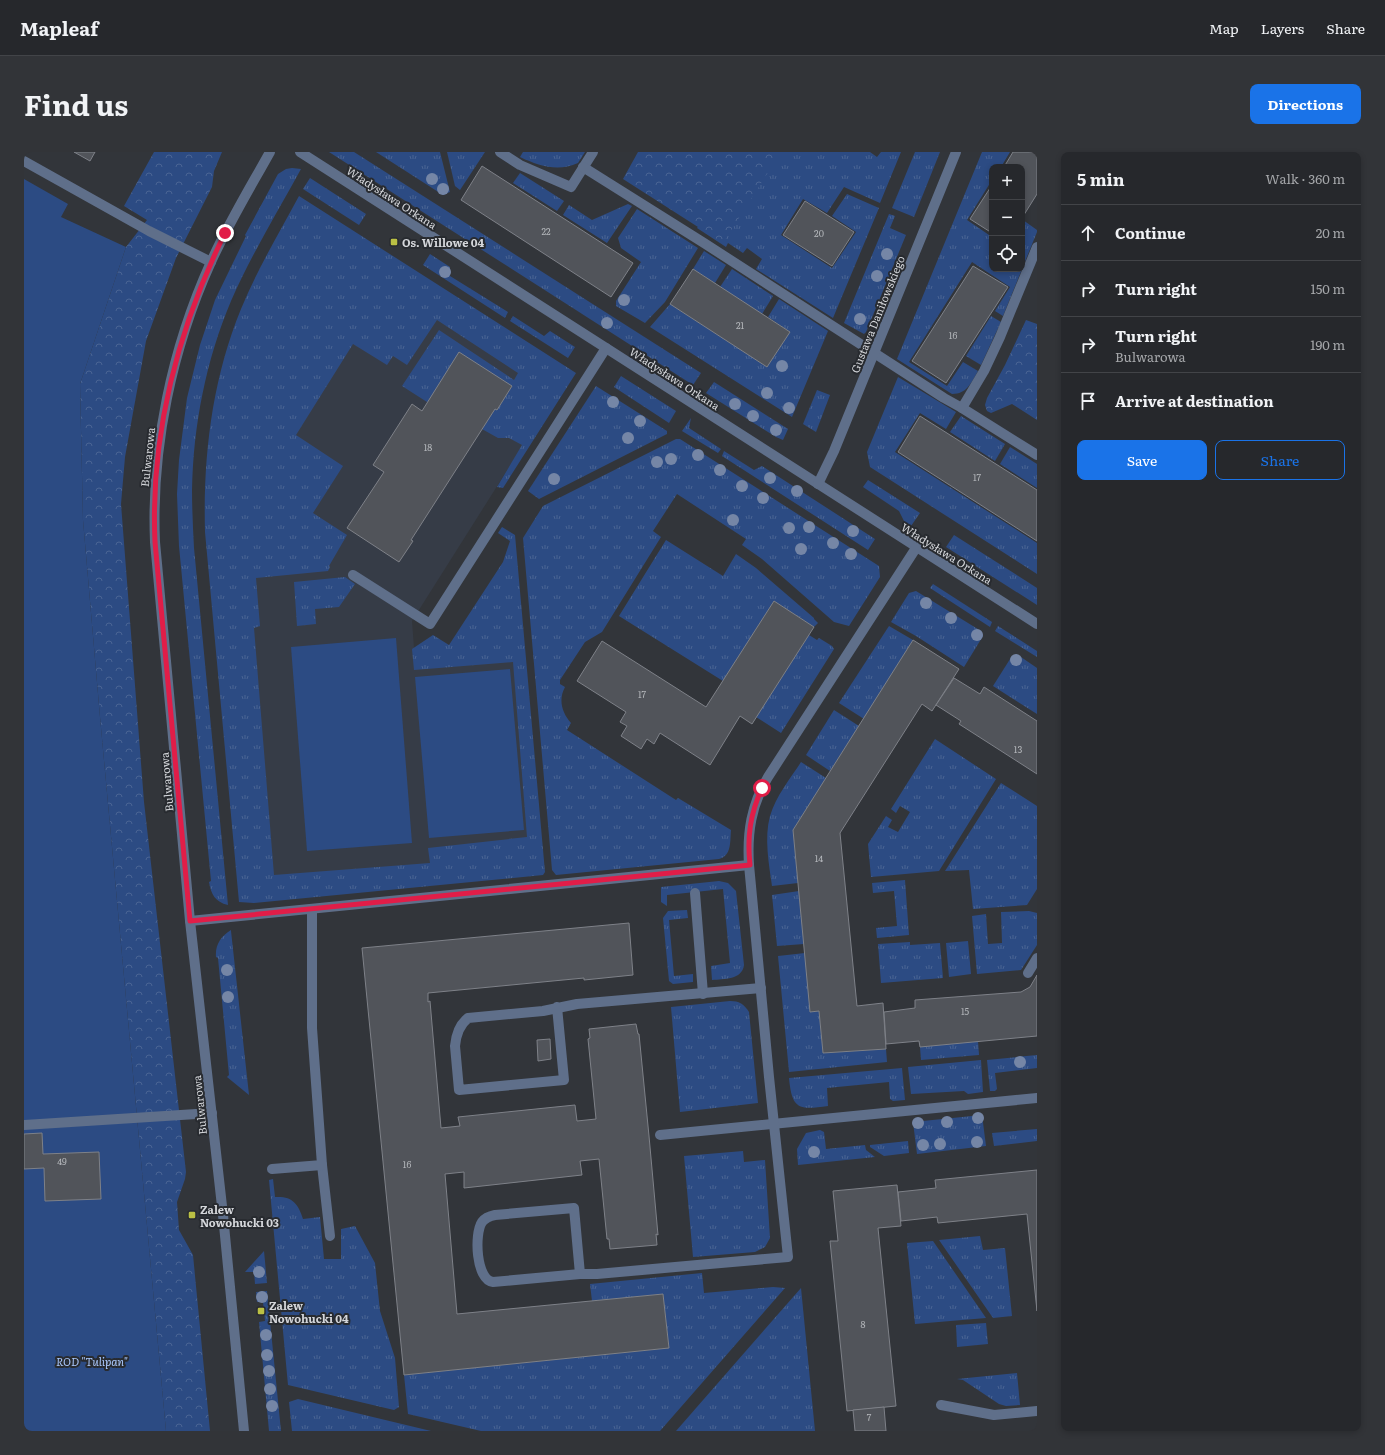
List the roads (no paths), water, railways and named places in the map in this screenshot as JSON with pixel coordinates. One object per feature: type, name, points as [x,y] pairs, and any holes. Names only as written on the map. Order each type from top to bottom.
[{"type":"street","name":"Bulwarowa","points":[[244,1431],[224,1214],[190,921],[155,542],[154,508],[158,453],[162,424],[181,345],[191,313],[211,262],[270,152]]},
{"type":"street","name":"Władysława Orkana","points":[[300,152],[916,548],[1037,624]]},
{"type":"street","points":[[500,152],[520,165],[571,187],[593,152]]},
{"type":"street","name":"Gustawa Daniłowskiego","points":[[818,484],[834,451],[956,152]]},
{"type":"street","points":[[24,161],[162,238],[211,262]]},
{"type":"street","points":[[584,167],[944,398],[1037,455]]},
{"type":"street","points":[[962,408],[993,352],[1037,247]]},
{"type":"street","points":[[353,575],[430,624],[606,348]]},
{"type":"street","points":[[580,1274],[574,1208],[495,1215],[487,1217],[481,1223],[477,1235],[480,1267],[483,1275],[490,1282],[497,1283],[580,1274],[597,1274],[788,1257],[761,988],[750,865],[749,828],[754,806],[762,788],[916,548]]},
{"type":"street","points":[[190,921],[750,865]]},
{"type":"street","points":[[695,893],[703,994]]},
{"type":"street","points":[[312,909],[312,1028],[322,1165],[330,1236]]},
{"type":"street","points":[[1028,973],[1037,958]]},
{"type":"street","points":[[557,1008],[564,1080],[459,1090],[455,1046],[458,1032],[463,1022],[468,1018],[543,1011],[557,1008],[577,1004],[761,988]]},
{"type":"street","points":[[660,1135],[1037,1098]]},
{"type":"street","points":[[24,1125],[212,1112]]},
{"type":"street","points":[[272,1169],[322,1165]]},
{"type":"street","points":[[941,1405],[994,1415],[1037,1411]]},
{"type":"place","name":"Os. Willowe 04","points":[[394,242]]},
{"type":"place","name":"Zalew Nowohucki 03","points":[[192,1215]]},
{"type":"place","name":"Zalew Nowohucki 04","points":[[261,1311]]},
{"type":"park label","name":"ROD \"Tulipan\"","points":[[92,1361]]}]
